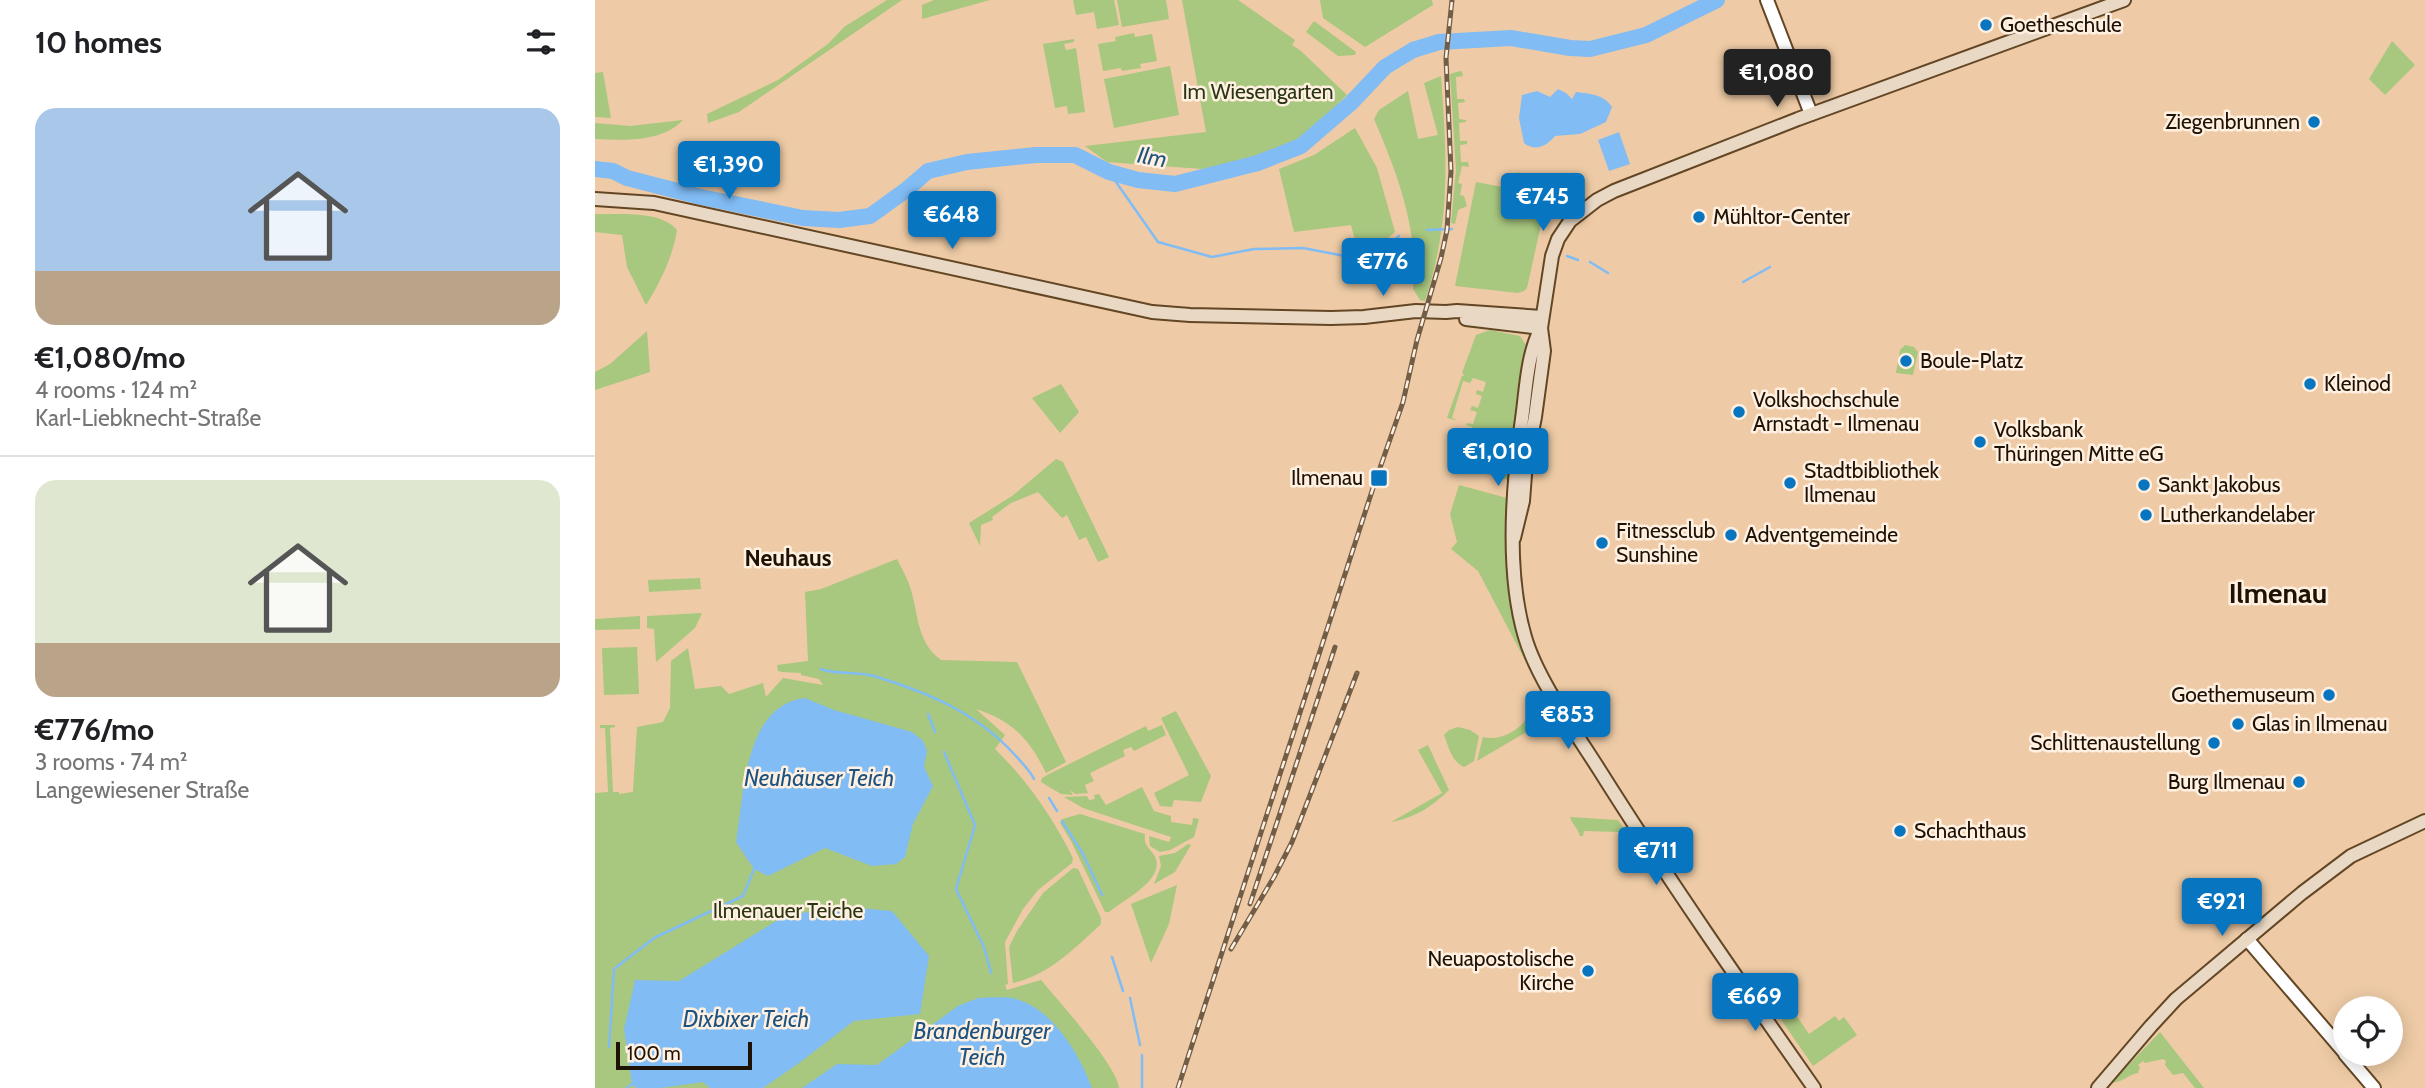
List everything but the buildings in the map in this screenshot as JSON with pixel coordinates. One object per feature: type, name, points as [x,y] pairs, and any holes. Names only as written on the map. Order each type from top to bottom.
[{"type":"main road","points":[[1814,1088],[1629,816],[1567,719],[1525,637],[1514,582],[1514,538],[1523,501],[1526,463],[1544,351],[1542,323],[1555,247],[1565,228],[1586,207],[1614,191],[1811,114],[2124,0]]},
{"type":"main road","points":[[595,199],[672,206],[1152,312],[1331,318],[1416,311],[1446,312],[1457,318],[1542,323]]},
{"type":"main road","points":[[2098,1088],[2176,999],[2247,939],[2351,856],[2425,821]]},
{"type":"street","points":[[1767,0],[1811,114]]},
{"type":"street","points":[[2247,939],[2333,1039]]},
{"type":"street","points":[[2356,1066],[2374,1088]]},
{"type":"green space","points":[[887,0],[902,0],[739,112],[708,123],[707,114],[778,80],[828,44],[844,27]]},
{"type":"green space","points":[[934,0],[990,0],[922,19],[922,5]]},
{"type":"green space","points":[[1073,0],[1114,0],[1119,25],[1097,29],[1094,12],[1076,15]]},
{"type":"green space","points":[[1117,0],[1166,0],[1169,19],[1122,27]]},
{"type":"green space","name":"Im Wiesengarten","points":[[1182,0],[1238,0],[1295,40],[1292,45],[1347,95],[1300,140],[1252,158],[1202,169],[1107,162],[1085,146],[1206,132]]},
{"type":"green space","points":[[1320,0],[1432,0],[1433,5],[1365,47],[1323,18]]},
{"type":"green space","points":[[1314,21],[1356,52],[1355,55],[1338,56],[1306,32]]},
{"type":"green space","points":[[1134,33],[1135,37],[1152,34],[1157,61],[1140,64],[1141,68],[1103,71],[1098,44],[1116,41],[1115,37]]},
{"type":"green space","points":[[1074,39],[1074,42],[1064,44],[1066,50],[1076,48],[1085,112],[1068,114],[1067,106],[1055,108],[1043,44]]},
{"type":"green space","points":[[2392,41],[2415,65],[2385,95],[2369,79]]},
{"type":"green space","points":[[1170,66],[1179,115],[1114,128],[1104,79]]},
{"type":"green space","points":[[1460,71],[1463,76],[1456,77],[1457,99],[1464,99],[1465,102],[1458,103],[1459,119],[1466,122],[1459,123],[1460,141],[1467,141],[1467,144],[1460,145],[1461,162],[1468,162],[1469,167],[1462,166],[1458,183],[1462,184],[1460,195],[1464,196],[1467,206],[1458,210],[1455,224],[1451,223],[1456,170],[1450,74]]},
{"type":"green space","points":[[603,72],[611,118],[595,117],[595,73]]},
{"type":"green space","points":[[1441,76],[1445,189],[1439,244],[1425,301],[1420,300],[1413,289],[1413,245],[1409,223],[1391,160],[1374,119],[1379,110],[1408,91],[1418,139],[1438,135],[1424,83]]},
{"type":"green space","points":[[683,120],[664,133],[653,136],[595,139],[595,123],[630,126]]},
{"type":"green space","points":[[1355,128],[1377,168],[1395,232],[1376,249],[1358,252],[1351,225],[1294,232],[1279,169],[1314,155]]},
{"type":"green space","points":[[1517,172],[1550,184],[1527,288],[1518,293],[1455,286],[1476,182],[1513,189]]},
{"type":"green space","points":[[595,214],[650,216],[661,219],[677,230],[665,269],[646,305],[627,267],[622,235],[595,232]]},
{"type":"green space","points":[[1490,330],[1520,336],[1529,350],[1522,394],[1510,440],[1462,465],[1462,462],[1457,464],[1455,457],[1461,458],[1465,446],[1459,443],[1461,440],[1467,442],[1469,437],[1462,432],[1470,433],[1472,427],[1466,425],[1473,424],[1477,412],[1470,410],[1472,406],[1478,408],[1482,396],[1476,394],[1477,390],[1483,392],[1486,382],[1473,378],[1470,383],[1463,381],[1452,418],[1458,421],[1447,418],[1462,376],[1465,375],[1462,373],[1476,335]]},
{"type":"green space","points":[[647,331],[650,372],[595,390],[595,372],[610,364]]},
{"type":"green space","points":[[1905,345],[1914,347],[1918,352],[1913,375],[1896,373],[1900,350]]},
{"type":"green space","points":[[1061,384],[1079,412],[1060,433],[1032,398]]},
{"type":"green space","points":[[1511,449],[1515,452],[1509,480],[1469,469]]},
{"type":"green space","points":[[1056,459],[1063,462],[1109,557],[1098,562],[1086,537],[1079,540],[1067,515],[1062,518],[1038,492],[1011,503],[992,517],[993,520],[981,525],[980,546],[969,523],[1012,496]]},
{"type":"green space","points":[[1459,485],[1507,498],[1511,504],[1508,582],[1515,626],[1529,668],[1478,571],[1451,549],[1457,542],[1450,514]]},
{"type":"green space","name":"Ilmenauer Teiche","points":[[897,559],[909,584],[926,644],[941,660],[1017,662],[1066,762],[1046,773],[1033,750],[1018,732],[1000,719],[976,709],[1005,735],[995,749],[1039,800],[1073,858],[1072,863],[1038,890],[1023,909],[1005,942],[1008,984],[1005,985],[1007,990],[1041,980],[1109,1065],[1119,1088],[595,1088],[595,793],[608,792],[605,728],[600,728],[600,725],[615,725],[610,728],[613,792],[633,792],[637,727],[663,722],[670,708],[671,661],[688,648],[695,689],[721,686],[729,694],[763,683],[766,697],[783,678],[823,685],[819,679],[801,673],[778,671],[777,665],[808,661],[805,592],[821,589]]},
{"type":"green space","points":[[700,578],[701,589],[649,592],[648,580]]},
{"type":"green space","points":[[702,613],[695,628],[656,662],[654,629],[647,628],[647,616]]},
{"type":"green space","points":[[640,616],[640,629],[595,630],[595,619]]},
{"type":"green space","points":[[637,647],[639,694],[604,695],[602,648]]},
{"type":"green space","points":[[1534,697],[1541,698],[1546,707],[1542,723],[1477,761],[1483,737],[1501,737],[1517,728],[1529,714]]},
{"type":"green space","points":[[1176,711],[1211,776],[1201,802],[1174,800],[1172,807],[1160,806],[1154,793],[1189,775],[1161,718]]},
{"type":"green space","points":[[1162,725],[1166,735],[1134,751],[1131,747],[1123,750],[1125,756],[1090,773],[1094,781],[1085,785],[1088,793],[1075,794],[1070,790],[1073,795],[1061,794],[1041,782],[1042,778],[1051,773],[1146,726],[1148,731]]},
{"type":"green space","points":[[1458,727],[1479,736],[1474,761],[1464,767],[1453,757],[1444,735]]},
{"type":"green space","points":[[1428,745],[1449,790],[1422,811],[1391,822],[1442,793],[1418,750]]},
{"type":"green space","points":[[1142,787],[1154,811],[1171,816],[1171,822],[1192,825],[1193,818],[1199,819],[1194,837],[1170,850],[1160,852],[1150,846],[1149,836],[1169,842],[1171,837],[1083,808],[1064,797],[1087,796],[1089,800],[1095,799],[1094,795],[1099,794],[1106,805]]},
{"type":"green space","points":[[1080,814],[1145,834],[1147,845],[1156,859],[1157,867],[1148,882],[1109,912],[1105,912],[1060,823],[1062,819]]},
{"type":"green space","points":[[1570,817],[1618,820],[1632,841],[1628,844],[1624,835],[1619,839],[1619,832],[1584,831],[1583,836],[1580,836]]},
{"type":"green space","points":[[1188,844],[1191,845],[1175,872],[1154,884],[1161,866],[1159,856],[1175,853]]},
{"type":"green space","points":[[1073,868],[1078,869],[1101,918],[1101,924],[1050,967],[1013,983],[1009,947],[1017,931],[1043,893]]},
{"type":"green space","points":[[1177,885],[1169,924],[1151,963],[1131,904]]},
{"type":"green space","points":[[1781,993],[1809,1034],[1835,1016],[1839,1021],[1844,1017],[1857,1035],[1813,1066],[1769,1002]]},
{"type":"green space","points":[[2160,1032],[2204,1088],[2195,1088],[2183,1073],[2173,1075],[2163,1059],[2145,1063],[2143,1061],[2138,1065],[2138,1073],[2111,1083]]},
{"type":"water","points":[[1558,89],[1572,99],[1576,92],[1605,99],[1612,107],[1606,122],[1580,134],[1555,136],[1541,147],[1528,146],[1524,143],[1519,118],[1522,95],[1537,91],[1550,97]]},
{"type":"water","points":[[1619,132],[1630,164],[1609,171],[1598,140]]},
{"type":"water","name":"Neuhäuser Teich","points":[[805,698],[834,710],[912,732],[923,741],[927,751],[924,767],[933,786],[913,824],[905,857],[896,864],[872,866],[825,848],[768,876],[754,869],[736,842],[745,777],[758,734],[770,717],[785,704]]},
{"type":"water","name":"Dixbixer Teich","points":[[847,907],[892,911],[929,956],[920,1014],[854,1021],[763,1088],[710,1088],[703,1082],[661,1088],[636,1088],[632,1084],[624,1029],[635,980],[679,981],[786,915]]},
{"type":"water","name":"Brandenburger Teich","points":[[978,998],[1016,999],[1042,1013],[1072,1048],[1092,1088],[802,1088],[837,1064],[877,1065],[958,1006]]},
{"type":"waterway","name":"Ilm","points":[[595,169],[613,171],[627,178],[701,197],[803,218],[839,220],[870,216],[928,171],[967,162],[1036,155],[1075,155],[1109,172],[1138,180],[1175,184],[1258,163],[1301,146],[1351,103],[1385,67],[1413,50],[1439,42],[1511,38],[1590,49],[1646,35],[1717,0]]},
{"type":"waterway","points":[[1109,172],[1158,242],[1212,257],[1254,249],[1303,248],[1350,257],[1378,253],[1399,236]]},
{"type":"waterway","points":[[1427,230],[1452,229]]},
{"type":"waterway","points":[[1567,256],[1578,260]]},
{"type":"waterway","points":[[1590,262],[1608,273]]},
{"type":"waterway","points":[[1743,282],[1770,267]]},
{"type":"waterway","points":[[821,669],[874,676],[949,705],[999,739],[1034,779]]},
{"type":"waterway","points":[[928,714],[935,732]]},
{"type":"waterway","points":[[944,752],[975,825],[956,889],[984,947],[991,973]]},
{"type":"waterway","points":[[1049,798],[1057,811]]},
{"type":"waterway","points":[[1062,821],[1083,854],[1102,895]]},
{"type":"waterway","points":[[609,1047],[614,969],[654,938],[743,896],[754,869]]},
{"type":"waterway","points":[[1112,957],[1123,991]]},
{"type":"waterway","points":[[1130,998],[1140,1045]]},
{"type":"waterway","points":[[1142,1055],[1142,1088]]},
{"type":"waterway","points":[[627,1088],[632,1084]]},
{"type":"railway","points":[[1178,1088],[1403,402],[1417,340],[1441,258],[1447,230],[1451,171],[1446,58],[1452,0]]},
{"type":"railway","points":[[1250,904],[1335,647]]},
{"type":"railway","points":[[1231,949],[1292,842],[1357,673]]},
{"type":"place","name":"Goetheschule","points":[[1986,25]]},
{"type":"place","name":"Ziegenbrunnen","points":[[2314,122]]},
{"type":"place","name":"Mühltor-Center","points":[[1699,217]]},
{"type":"place","name":"Boule-Platz","points":[[1906,361]]},
{"type":"place","name":"Kleinod","points":[[2310,384]]},
{"type":"place","name":"Volkshochschule Arnstadt - Ilmenau","points":[[1739,412]]},
{"type":"place","name":"Volksbank Thüringen Mitte eG","points":[[1980,442]]},
{"type":"place","name":"Ilmenau","points":[[1379,478]]},
{"type":"place","name":"Stadtbibliothek Ilmenau","points":[[1790,483]]},
{"type":"place","name":"Sankt Jakobus","points":[[2144,485]]},
{"type":"place","name":"Lutherkandelaber","points":[[2146,515]]},
{"type":"place","name":"Adventgemeinde","points":[[1731,535]]},
{"type":"place","name":"Fitnessclub Sunshine","points":[[1602,543]]},
{"type":"place","name":"Goethemuseum","points":[[2329,695]]},
{"type":"place","name":"Glas in Ilmenau","points":[[2238,724]]},
{"type":"place","name":"Schlittenaustellung","points":[[2214,743]]},
{"type":"place","name":"Burg Ilmenau","points":[[2299,782]]},
{"type":"place","name":"Schachthaus","points":[[1900,831]]},
{"type":"place","name":"Neuapostolische Kirche","points":[[1588,971]]},
{"type":"district","name":"Neuhaus","points":[[788,558]]},
{"type":"district","name":"Ilmenau","points":[[2278,593]]}]
